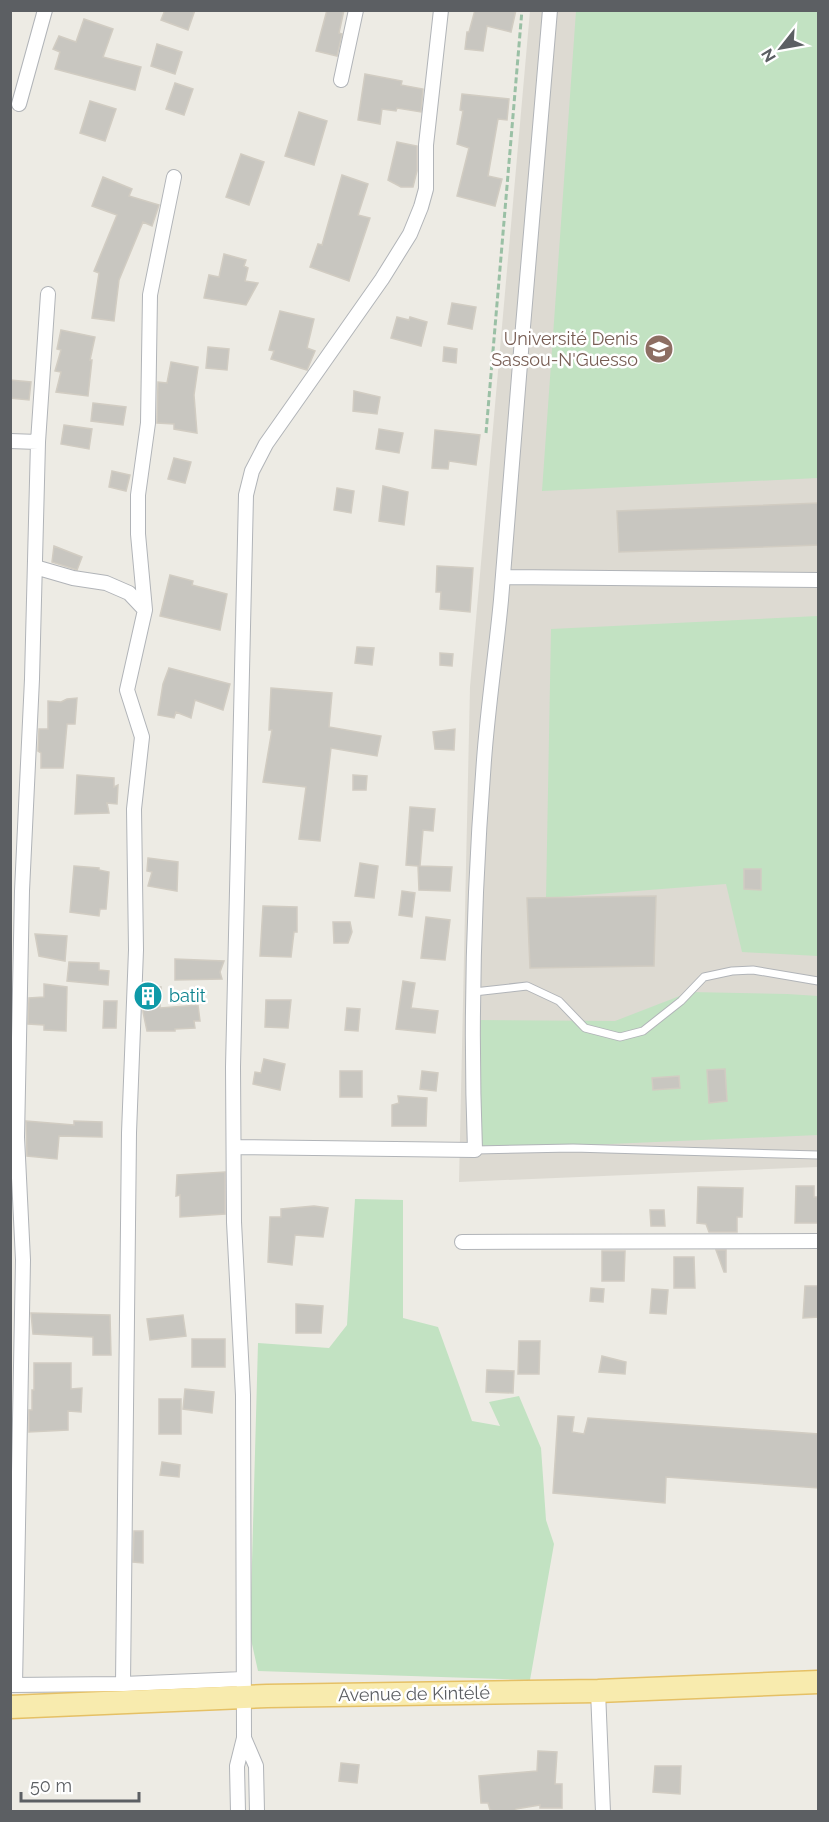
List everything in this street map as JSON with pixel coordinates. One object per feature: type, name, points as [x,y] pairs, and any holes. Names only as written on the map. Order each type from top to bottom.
[{"type":"main road","name":"Avenue de Kintélé","points":[[12,1693],[244,1688],[598,1691],[819,1682]]},
{"type":"street","points":[[19,104],[45,10]]},
{"type":"street","points":[[341,80],[356,10]]},
{"type":"street","points":[[238,1812],[237,1766],[244,1738],[243,1395],[234,1222],[233,1067],[246,495],[252,471],[266,444],[382,279],[410,234],[421,207],[426,189],[426,145],[441,10]]},
{"type":"street","points":[[235,1147],[475,1150],[476,883],[484,757],[496,661],[529,236],[550,10]]},
{"type":"street","points":[[123,1684],[129,1133],[136,950],[134,809],[142,737],[127,690],[145,610],[138,534],[138,495],[148,423],[150,295],[174,177]]},
{"type":"street","points":[[48,294],[38,442],[22,891],[17,1125],[12,1693],[123,1684],[244,1688]]},
{"type":"street","points":[[10,441],[38,442]]},
{"type":"street","points":[[35,567],[73,578],[106,584],[129,593],[145,610]]},
{"type":"street","points":[[502,577],[819,580]]},
{"type":"street","points":[[462,1242],[819,1241]]},
{"type":"street","points":[[598,1691],[603,1812]]},
{"type":"street","points":[[244,1738],[256,1766],[257,1812]]},
{"type":"lane","points":[[474,992],[527,986],[559,1002],[585,1028],[620,1037],[643,1031],[681,1001],[704,977],[732,971],[753,970],[819,981]]},
{"type":"lane","points":[[475,1150],[545,1148],[819,1155]]},
{"type":"path","points":[[486,433],[522,10]]},
{"type":"shaded area","name":"Université Denis Sassou-N'Guesso","points":[[530,11],[818,11],[818,1167],[459,1182],[470,687]]},
{"type":"green space","points":[[576,11],[818,11],[818,478],[542,491]]},
{"type":"green space","points":[[818,616],[818,956],[742,952],[726,884],[546,898],[551,629]]},
{"type":"green space","points":[[690,992],[818,996],[818,1135],[475,1150],[474,1020],[615,1021]]},
{"type":"green space","points":[[355,1199],[403,1200],[403,1318],[438,1327],[472,1421],[500,1426],[489,1402],[519,1396],[541,1448],[546,1520],[554,1544],[530,1680],[258,1671],[250,1635],[258,1343],[329,1348],[347,1325]]},
{"type":"building","points":[[165,10],[195,10],[188,30],[161,20]]},
{"type":"building","points":[[327,10],[344,10],[337,56],[316,51]]},
{"type":"building","points":[[475,10],[516,10],[511,32],[487,26],[483,51],[465,49],[467,32],[469,32]]},
{"type":"building","points":[[84,19],[113,29],[103,57],[141,67],[135,90],[55,69],[60,52],[53,49],[59,36],[76,42]]},
{"type":"building","points":[[157,44],[182,52],[175,74],[151,66]]},
{"type":"building","points":[[365,74],[402,81],[401,85],[423,89],[421,112],[397,108],[396,111],[382,109],[380,124],[358,120]]},
{"type":"building","points":[[175,83],[193,89],[184,115],[166,109]]},
{"type":"building","points":[[462,94],[509,99],[507,120],[498,119],[488,176],[502,179],[495,206],[457,196],[469,148],[457,144],[463,111],[460,110]]},
{"type":"building","points":[[90,101],[116,109],[105,141],[80,133]]},
{"type":"building","points":[[299,112],[327,121],[314,165],[285,156]]},
{"type":"building","points":[[397,142],[417,146],[417,171],[413,187],[401,187],[388,180]]},
{"type":"building","points":[[241,154],[264,162],[249,205],[226,197]]},
{"type":"building","points":[[342,175],[368,184],[358,215],[370,218],[349,281],[310,267],[318,244],[322,245]]},
{"type":"building","points":[[103,177],[132,189],[129,196],[159,205],[152,226],[143,222],[119,280],[114,321],[92,318],[99,273],[94,271],[117,215],[92,206]]},
{"type":"building","points":[[224,254],[246,260],[244,266],[248,268],[245,281],[258,283],[246,305],[204,298],[209,275],[219,277]]},
{"type":"building","points":[[452,303],[476,307],[472,329],[448,324]]},
{"type":"building","points":[[280,311],[314,319],[307,348],[315,351],[307,370],[271,359],[274,351],[269,350]]},
{"type":"building","points":[[397,317],[409,320],[410,317],[427,322],[421,346],[391,338]]},
{"type":"building","points":[[61,330],[95,337],[90,360],[92,360],[88,396],[56,392],[61,372],[55,371],[61,350],[57,349]]},
{"type":"building","points":[[208,347],[229,349],[227,370],[206,368]]},
{"type":"building","points":[[444,347],[457,349],[456,363],[443,361]]},
{"type":"building","points":[[171,362],[198,367],[194,395],[197,433],[174,429],[174,424],[157,423],[158,382],[167,383]]},
{"type":"building","points":[[10,380],[31,382],[29,400],[10,398]]},
{"type":"building","points":[[354,391],[380,397],[377,414],[353,411]]},
{"type":"building","points":[[93,403],[126,407],[123,425],[91,421]]},
{"type":"building","points":[[64,425],[92,429],[89,449],[61,444]]},
{"type":"building","points":[[379,429],[403,433],[399,453],[376,449]]},
{"type":"building","points":[[435,430],[480,435],[476,465],[449,461],[448,469],[432,468]]},
{"type":"building","points":[[174,458],[191,462],[185,483],[168,479]]},
{"type":"building","points":[[112,471],[130,475],[126,491],[109,487]]},
{"type":"building","points":[[383,486],[408,492],[404,525],[379,521]]},
{"type":"building","points":[[337,488],[354,491],[351,513],[334,510]]},
{"type":"building","points":[[819,503],[819,545],[619,552],[617,511]]},
{"type":"building","points":[[54,546],[82,557],[77,570],[52,562]]},
{"type":"building","points":[[437,566],[473,568],[470,612],[440,609],[441,592],[436,592]]},
{"type":"building","points":[[170,575],[193,581],[192,585],[227,594],[220,630],[160,616]]},
{"type":"building","points":[[357,647],[374,648],[372,665],[355,663]]},
{"type":"building","points":[[440,653],[453,654],[452,666],[440,665]]},
{"type":"building","points":[[169,668],[230,684],[223,710],[195,700],[191,718],[176,712],[174,718],[158,715],[163,684]]},
{"type":"building","points":[[271,688],[332,693],[329,727],[381,736],[377,756],[331,748],[320,841],[299,839],[306,787],[263,782],[272,730],[269,730]]},
{"type":"building","points":[[77,698],[75,724],[67,724],[63,768],[41,768],[41,753],[38,751],[39,729],[48,729],[48,701],[61,702]]},
{"type":"building","points":[[455,729],[454,750],[435,749],[433,732]]},
{"type":"building","points":[[77,775],[114,778],[114,787],[118,785],[117,804],[107,803],[109,813],[75,814]]},
{"type":"building","points":[[353,775],[367,776],[366,790],[353,790]]},
{"type":"building","points":[[410,807],[435,809],[433,831],[423,830],[420,866],[452,867],[450,891],[419,890],[418,866],[406,865]]},
{"type":"building","points":[[148,858],[178,862],[177,891],[148,886],[152,872],[147,871]]},
{"type":"building","points":[[360,863],[378,866],[374,898],[355,896]]},
{"type":"building","points":[[74,866],[99,868],[99,870],[109,872],[106,909],[100,909],[99,916],[70,912]]},
{"type":"building","points":[[744,869],[761,869],[761,890],[744,889]]},
{"type":"building","points":[[402,891],[415,893],[412,917],[399,915]]},
{"type":"building","points":[[656,896],[654,966],[530,968],[527,898]]},
{"type":"building","points":[[263,906],[297,907],[297,932],[294,932],[291,957],[260,956]]},
{"type":"building","points":[[426,917],[450,920],[445,960],[421,958]]},
{"type":"building","points":[[333,922],[350,922],[352,932],[348,943],[334,943]]},
{"type":"building","points":[[35,934],[67,936],[65,961],[39,956]]},
{"type":"building","points":[[175,959],[224,961],[220,972],[222,979],[175,980]]},
{"type":"building","points":[[69,962],[99,963],[99,970],[109,971],[108,985],[67,981]]},
{"type":"building","points":[[403,981],[415,983],[411,1008],[438,1011],[435,1033],[396,1029]]},
{"type":"building","points":[[44,984],[67,987],[66,1031],[44,1030],[44,1025],[28,1024],[29,998],[44,997]]},
{"type":"building","points":[[144,986],[161,987],[160,1008],[198,1005],[200,1021],[194,1021],[195,1028],[147,1031],[143,1012]]},
{"type":"building","points":[[266,1000],[291,1000],[288,1028],[265,1027]]},
{"type":"building","points":[[104,1001],[117,1001],[116,1028],[103,1028]]},
{"type":"building","points":[[347,1008],[360,1009],[358,1031],[345,1030]]},
{"type":"building","points":[[264,1059],[285,1064],[280,1090],[253,1084],[255,1072],[261,1073]]},
{"type":"building","points":[[725,1069],[727,1101],[709,1103],[707,1070]]},
{"type":"building","points":[[340,1071],[362,1071],[362,1097],[340,1097]]},
{"type":"building","points":[[422,1071],[438,1073],[436,1091],[420,1089]]},
{"type":"building","points":[[679,1076],[680,1088],[653,1090],[652,1078]]},
{"type":"building","points":[[398,1096],[427,1098],[426,1126],[392,1126],[392,1105],[399,1103]]},
{"type":"building","points":[[26,1121],[74,1125],[74,1121],[102,1122],[102,1137],[59,1136],[57,1159],[27,1156]]},
{"type":"building","points":[[225,1172],[225,1214],[180,1217],[180,1195],[176,1196],[177,1175]]},
{"type":"building","points":[[796,1186],[814,1186],[814,1197],[819,1197],[819,1223],[795,1223]]},
{"type":"building","points":[[698,1187],[743,1188],[742,1217],[737,1217],[737,1232],[709,1232],[706,1224],[697,1223]]},
{"type":"building","points":[[314,1206],[328,1208],[323,1237],[295,1235],[292,1265],[268,1262],[270,1217],[281,1217],[281,1209]]},
{"type":"building","points":[[650,1210],[664,1210],[665,1226],[651,1226]]},
{"type":"building","points":[[716,1250],[726,1250],[726,1272],[724,1272]]},
{"type":"building","points":[[602,1251],[625,1251],[624,1281],[602,1281]]},
{"type":"building","points":[[674,1257],[694,1257],[695,1288],[674,1288]]},
{"type":"building","points":[[805,1286],[819,1286],[819,1317],[803,1318]]},
{"type":"building","points":[[591,1288],[604,1289],[603,1302],[590,1301]]},
{"type":"building","points":[[652,1289],[668,1290],[666,1314],[650,1313]]},
{"type":"building","points":[[296,1304],[323,1306],[321,1333],[296,1333]]},
{"type":"building","points":[[31,1313],[110,1315],[111,1355],[93,1355],[93,1337],[33,1334]]},
{"type":"building","points":[[183,1315],[186,1336],[150,1340],[147,1319]]},
{"type":"building","points":[[192,1339],[225,1339],[225,1367],[192,1367]]},
{"type":"building","points":[[519,1341],[540,1341],[539,1374],[518,1374]]},
{"type":"building","points":[[602,1356],[626,1362],[625,1374],[599,1372]]},
{"type":"building","points":[[34,1363],[71,1363],[71,1389],[82,1388],[81,1412],[68,1411],[68,1430],[29,1432],[29,1410],[32,1410],[32,1390],[34,1390]]},
{"type":"building","points":[[487,1370],[514,1371],[513,1393],[486,1392]]},
{"type":"building","points":[[185,1389],[214,1392],[212,1413],[183,1409]]},
{"type":"building","points":[[159,1399],[181,1399],[181,1434],[159,1434]]},
{"type":"building","points":[[558,1416],[574,1417],[572,1432],[584,1434],[588,1418],[819,1434],[819,1488],[666,1477],[665,1503],[553,1493]]},
{"type":"building","points":[[162,1462],[180,1465],[179,1477],[160,1475]]},
{"type":"building","points":[[134,1531],[143,1531],[143,1563],[133,1562]]},
{"type":"building","points":[[538,1751],[557,1752],[555,1784],[562,1784],[562,1808],[540,1808],[540,1805],[516,1809],[514,1812],[497,1812],[490,1810],[488,1803],[481,1803],[479,1776],[537,1771]]},
{"type":"building","points":[[341,1763],[359,1765],[357,1783],[339,1781]]},
{"type":"building","points":[[655,1766],[681,1766],[680,1794],[653,1792]]},
{"type":"place","name":"Université Denis Sassou-N'Guesso","points":[[659,349]]},
{"type":"place","name":"batit","points":[[148,996]]}]
